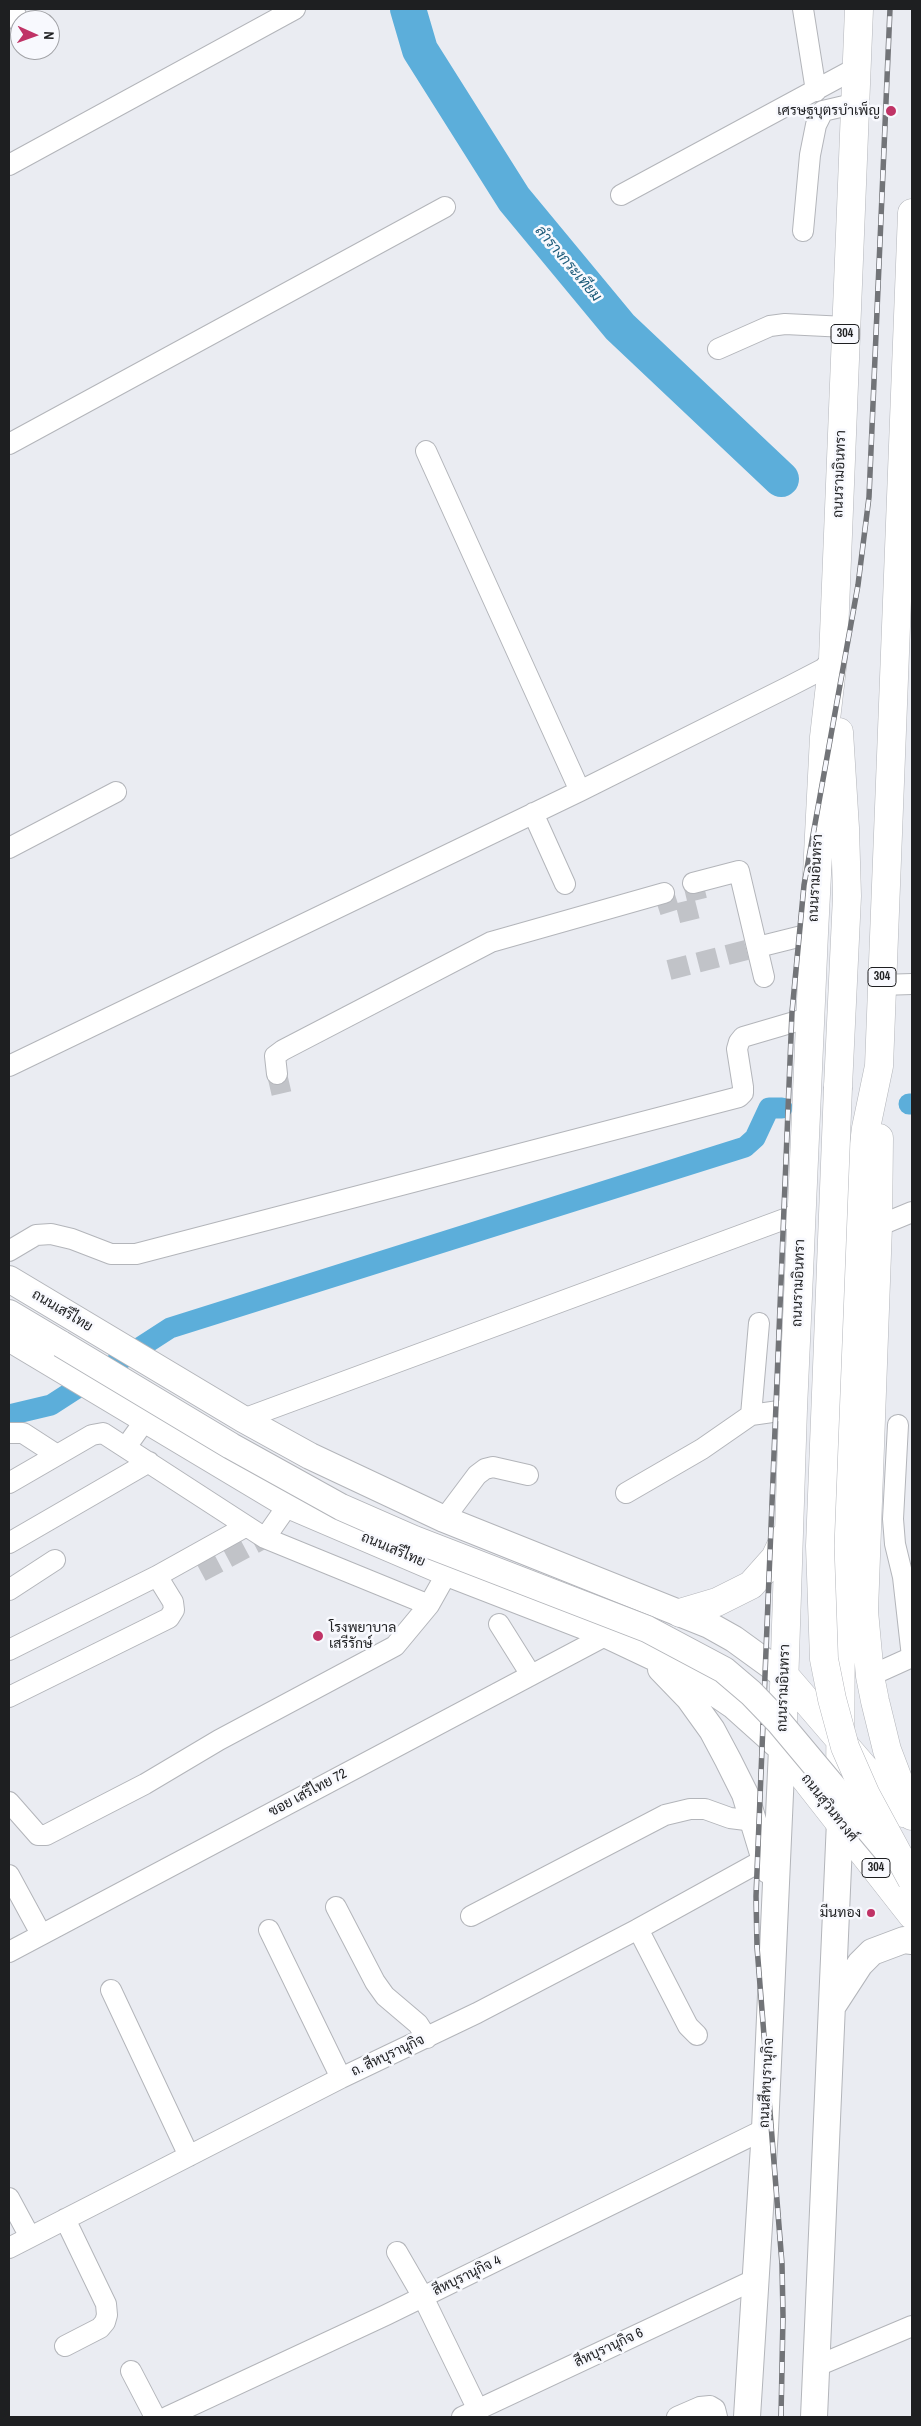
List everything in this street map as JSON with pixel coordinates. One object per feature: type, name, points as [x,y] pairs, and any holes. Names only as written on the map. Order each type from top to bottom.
[{"type":"highway","name":"ถนนรามอินทรา","points":[[782,1749],[793,1409],[814,933],[824,737],[833,660],[860,9]]},
{"type":"highway","name":"304","points":[[840,1821],[840,1612],[858,1192],[866,1128],[878,1066],[907,474],[912,213]]},
{"type":"highway","points":[[833,660],[843,790],[847,896],[820,1546],[824,1659],[832,1699],[846,1747],[866,1795],[912,1880]]},
{"type":"highway","points":[[878,1066],[878,1226],[894,1425],[864,1611],[870,1676],[888,1750],[912,1816]]},
{"type":"highway","points":[[796,1358],[851,1358]]},
{"type":"highway","points":[[680,1613],[717,1602],[751,1585],[775,1558],[789,1530]]},
{"type":"highway","points":[[785,1676],[912,1824]]},
{"type":"highway","name":"ถนนสุวินทวงศ์","points":[[782,1749],[912,1915]]},
{"type":"highway","points":[[912,1861],[906,1873],[906,1883],[912,1911]]},
{"type":"main road","name":"ถนนเสรีไทย","points":[[9,1279],[243,1419],[310,1456],[444,1519],[680,1613],[734,1638],[785,1676]]},
{"type":"main road","points":[[9,1313],[248,1456],[341,1507],[414,1539],[647,1629],[724,1670],[751,1692],[779,1722],[912,1880]]},
{"type":"main road","name":"ถนนเสรีไทย","points":[[9,1338],[288,1505],[447,1573],[607,1635],[645,1653],[708,1687],[734,1706],[782,1749]]},
{"type":"main road","points":[[384,1545],[396,1541],[406,1530],[409,1521],[406,1500]]},
{"type":"main road","points":[[645,1653],[689,1698],[712,1730],[745,1794],[775,1897]]},
{"type":"main road","name":"ถนนสีหบุรานุกิจ","points":[[746,2417],[765,2129],[782,1749]]},
{"type":"main road","points":[[814,2417],[840,1821]]},
{"type":"main road","points":[[832,2008],[860,1964],[872,1952],[904,1940],[912,1941]]},
{"type":"street","points":[[9,165],[295,9]]},
{"type":"street","points":[[803,9],[816,91]]},
{"type":"street","points":[[621,195],[858,67]]},
{"type":"street","points":[[803,231],[810,155],[816,125],[823,111],[857,103]]},
{"type":"street","points":[[9,444],[445,207]]},
{"type":"street","points":[[718,349],[770,326],[786,324],[846,327]]},
{"type":"street","points":[[426,451],[580,791]]},
{"type":"street","points":[[9,1066],[580,791],[807,678],[823,669],[833,660]]},
{"type":"street","points":[[9,848],[116,792]]},
{"type":"street","points":[[534,813],[565,884]]},
{"type":"street","points":[[693,882],[738,870],[764,977]]},
{"type":"street","points":[[277,1074],[275,1056],[283,1050],[492,942],[664,893]]},
{"type":"street","points":[[758,947],[814,933]]},
{"type":"street","points":[[881,985],[912,984]]},
{"type":"street","points":[[9,1251],[36,1235],[50,1234],[72,1239],[111,1254],[136,1254],[739,1097],[743,1094],[743,1087],[737,1049],[738,1042],[743,1038],[811,1017]]},
{"type":"street","points":[[878,1226],[912,1212]]},
{"type":"street","points":[[243,1419],[802,1213]]},
{"type":"street","points":[[751,1415],[759,1323]]},
{"type":"street","points":[[626,1493],[702,1449],[751,1415],[793,1409]]},
{"type":"street","points":[[126,1447],[146,1420]]},
{"type":"street","points":[[870,1676],[912,1657],[903,1577],[895,1544],[893,1519],[894,1425]]},
{"type":"street","points":[[9,1433],[23,1433],[57,1455]]},
{"type":"street","points":[[9,1484],[57,1455],[98,1433],[103,1433],[245,1527],[265,1538],[429,1605]]},
{"type":"street","points":[[9,1543],[149,1462]]},
{"type":"street","points":[[444,1519],[477,1475],[485,1469],[493,1466],[528,1475]]},
{"type":"street","points":[[265,1538],[288,1505]]},
{"type":"street","points":[[9,1650],[157,1576],[245,1527]]},
{"type":"street","points":[[9,1590],[55,1560]]},
{"type":"street","points":[[9,1802],[38,1835],[46,1835],[145,1784],[219,1740],[384,1654],[406,1636],[429,1605],[447,1573]]},
{"type":"street","points":[[9,1697],[169,1618],[174,1610],[172,1602],[157,1576]]},
{"type":"street","points":[[499,1624],[530,1676]]},
{"type":"street","name":"ซอย เสรีไทย 72","points":[[9,1952],[607,1635]]},
{"type":"street","points":[[471,1916],[665,1814],[690,1809],[705,1810],[730,1818],[754,1821]]},
{"type":"street","name":"ถ. สีหบุรานุกิจ","points":[[9,2248],[341,2078],[427,2038],[638,1929],[765,1860]]},
{"type":"street","points":[[9,1874],[41,1934]]},
{"type":"street","points":[[336,1907],[375,1982],[386,1996],[418,2024],[427,2038]]},
{"type":"street","points":[[638,1929],[688,2026],[697,2035]]},
{"type":"street","points":[[269,1930],[341,2078]]},
{"type":"street","points":[[111,1990],[189,2156]]},
{"type":"street","name":"สีหบุรานุกิจ 4","points":[[167,2417],[423,2297],[765,2129]]},
{"type":"street","points":[[9,2198],[30,2237]]},
{"type":"street","points":[[65,2346],[100,2328],[107,2315],[106,2304],[66,2219]]},
{"type":"street","points":[[397,2252],[423,2297],[470,2414]]},
{"type":"street","name":"สีหบุรานุกิจ 6","points":[[470,2414],[756,2278]]},
{"type":"street","points":[[817,2366],[912,2326]]},
{"type":"street","points":[[131,2371],[155,2417]]},
{"type":"street","points":[[677,2417],[700,2407],[710,2406],[715,2409],[717,2417]]},
{"type":"waterway","name":"ลำรางกระเทียม","points":[[408,9],[420,50],[514,199],[620,327],[781,479]]},
{"type":"waterway","points":[[9,1415],[51,1405],[170,1328],[745,1147],[755,1138],[769,1108],[782,1108]]},
{"type":"tunnel","points":[[664,893],[671,915],[699,908],[693,883]]},
{"type":"tunnel","points":[[669,970],[758,947]]},
{"type":"tunnel","points":[[277,1074],[283,1100]]},
{"type":"tunnel","points":[[201,1572],[265,1538]]},
{"type":"railway","points":[[781,2417],[782,2264],[757,1947],[756,1896],[792,1012],[804,885],[858,585],[869,497],[890,9]]},
{"type":"place","name":"เศรษฐบุตรบำเพ็ญ","points":[[891,111]]},
{"type":"place","name":"โรงพยาบาล เสรีรักษ์","points":[[318,1636]]},
{"type":"place","name":"มีนทอง","points":[[871,1913]]}]
